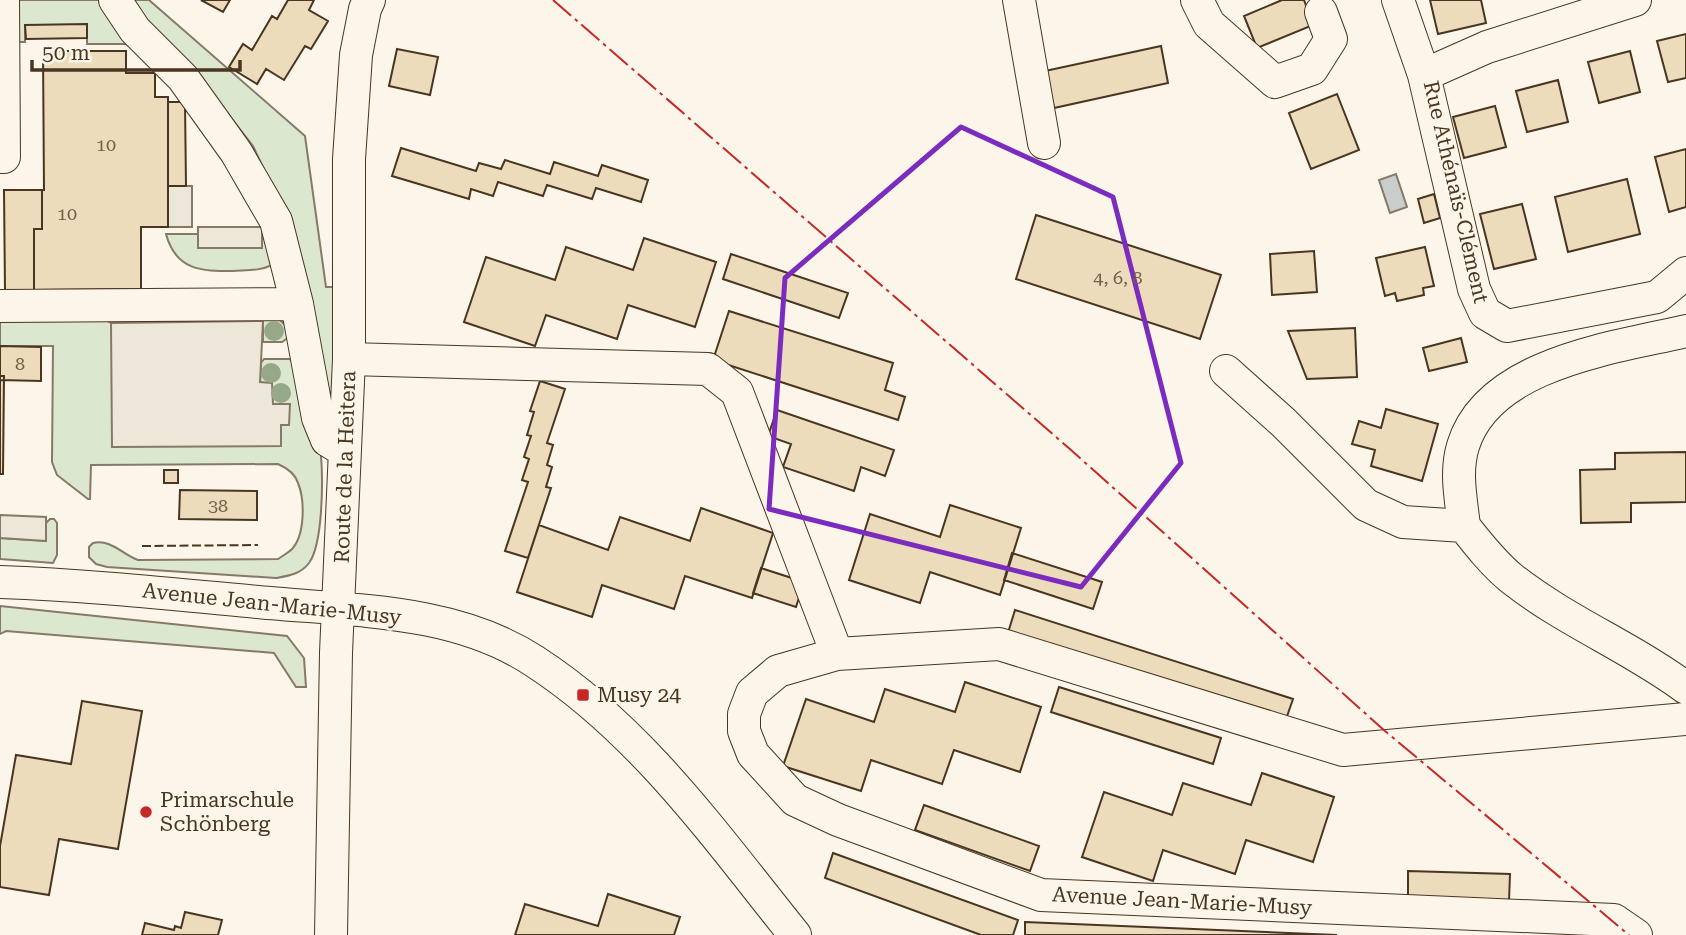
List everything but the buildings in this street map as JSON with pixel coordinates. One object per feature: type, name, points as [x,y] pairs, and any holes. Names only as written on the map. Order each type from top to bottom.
[{"type":"street","points":[[2,157],[3,0]]},
{"type":"street","points":[[115,0],[135,30],[183,78],[236,152],[276,221],[297,304],[318,418],[327,440],[345,451]]},
{"type":"street","points":[[1019,0],[1044,143]]},
{"type":"street","points":[[1197,0],[1209,24],[1275,82],[1312,69],[1331,39],[1321,12]]},
{"type":"street","points":[[1398,0],[1424,75]]},
{"type":"street","name":"Rue Athénaïs-Clément","points":[[1635,0],[1487,47],[1424,75],[1474,289],[1485,313],[1507,326],[1657,297],[1686,273]]},
{"type":"street","name":"Route de la Heitera","points":[[331,935],[339,607],[349,359],[348,159],[362,3]]},
{"type":"street","points":[[0,306],[297,304]]},
{"type":"street","points":[[1686,331],[1586,355],[1521,379],[1493,398],[1469,428],[1462,448],[1458,476],[1464,526],[1483,551],[1511,577],[1552,605],[1686,688]]},
{"type":"street","points":[[349,359],[708,369],[737,392],[837,654]]},
{"type":"street","points":[[1226,371],[1283,422],[1366,505],[1403,522],[1464,526]]},
{"type":"street","name":"Avenue Jean-Marie-Musy","points":[[0,582],[69,584],[272,604],[339,607],[430,621],[486,636],[533,660],[583,695],[632,739],[692,807],[795,935]]},
{"type":"street","name":"Avenue Jean-Marie-Musy","points":[[1636,935],[1614,920],[1041,895],[838,820],[795,800],[753,754],[744,731],[744,714],[752,693],[778,671],[837,654],[999,644],[1343,750],[1686,719]]},
{"type":"highlighted area","points":[[961,127],[1113,197],[1181,463],[1081,587],[769,509],[785,278]]},
{"type":"green space","points":[[18,0],[104,0],[136,44],[87,44],[87,25],[25,26],[25,42],[19,42]]},
{"type":"green space","points":[[126,0],[149,0],[305,136],[326,287],[335,287],[333,403],[330,402],[290,225],[253,146],[191,67]]},
{"type":"green space","points":[[262,227],[272,265],[248,270],[211,270],[192,266],[176,255],[166,234],[198,234],[198,248],[262,248]]},
{"type":"green space","points":[[0,315],[146,317],[146,323],[111,323],[281,425],[289,404],[273,404],[260,383],[261,363],[264,359],[290,359],[296,366],[321,456],[322,495],[317,542],[306,567],[276,578],[107,567],[96,564],[89,557],[89,547],[99,542],[111,545],[138,560],[278,559],[292,549],[299,535],[302,499],[297,479],[278,464],[91,465],[88,499],[57,475],[52,462],[53,346],[0,346]]},
{"type":"green space","points":[[156,317],[279,319],[286,326],[289,337],[282,342],[263,342],[263,321],[156,322]]},
{"type":"green space","points":[[50,519],[57,523],[57,555],[53,563],[0,559],[0,538],[45,541],[46,523]]},
{"type":"green space","points":[[0,606],[287,636],[304,658],[306,687],[296,687],[274,653],[6,631],[0,634]]},
{"type":"shaded area","points":[[1396,174],[1407,207],[1390,213],[1379,180]]},
{"type":"shaded area","points":[[168,186],[192,186],[192,227],[168,227]]},
{"type":"shaded area","points":[[198,227],[262,227],[262,248],[198,248]]},
{"type":"shaded area","points":[[263,321],[260,382],[272,383],[273,404],[290,404],[289,425],[281,425],[281,446],[112,447],[111,323]]},
{"type":"shaded area","points":[[0,515],[46,517],[46,541],[0,538]]},
{"type":"fence","points":[[142,546],[258,545]]},
{"type":"power","points":[[553,0],[1071,450],[1385,731],[1629,935]]},
{"type":"place","name":"Musy 24","points":[[583,695]]},
{"type":"place","name":"Primarschule Schönberg","points":[[146,812]]}]
